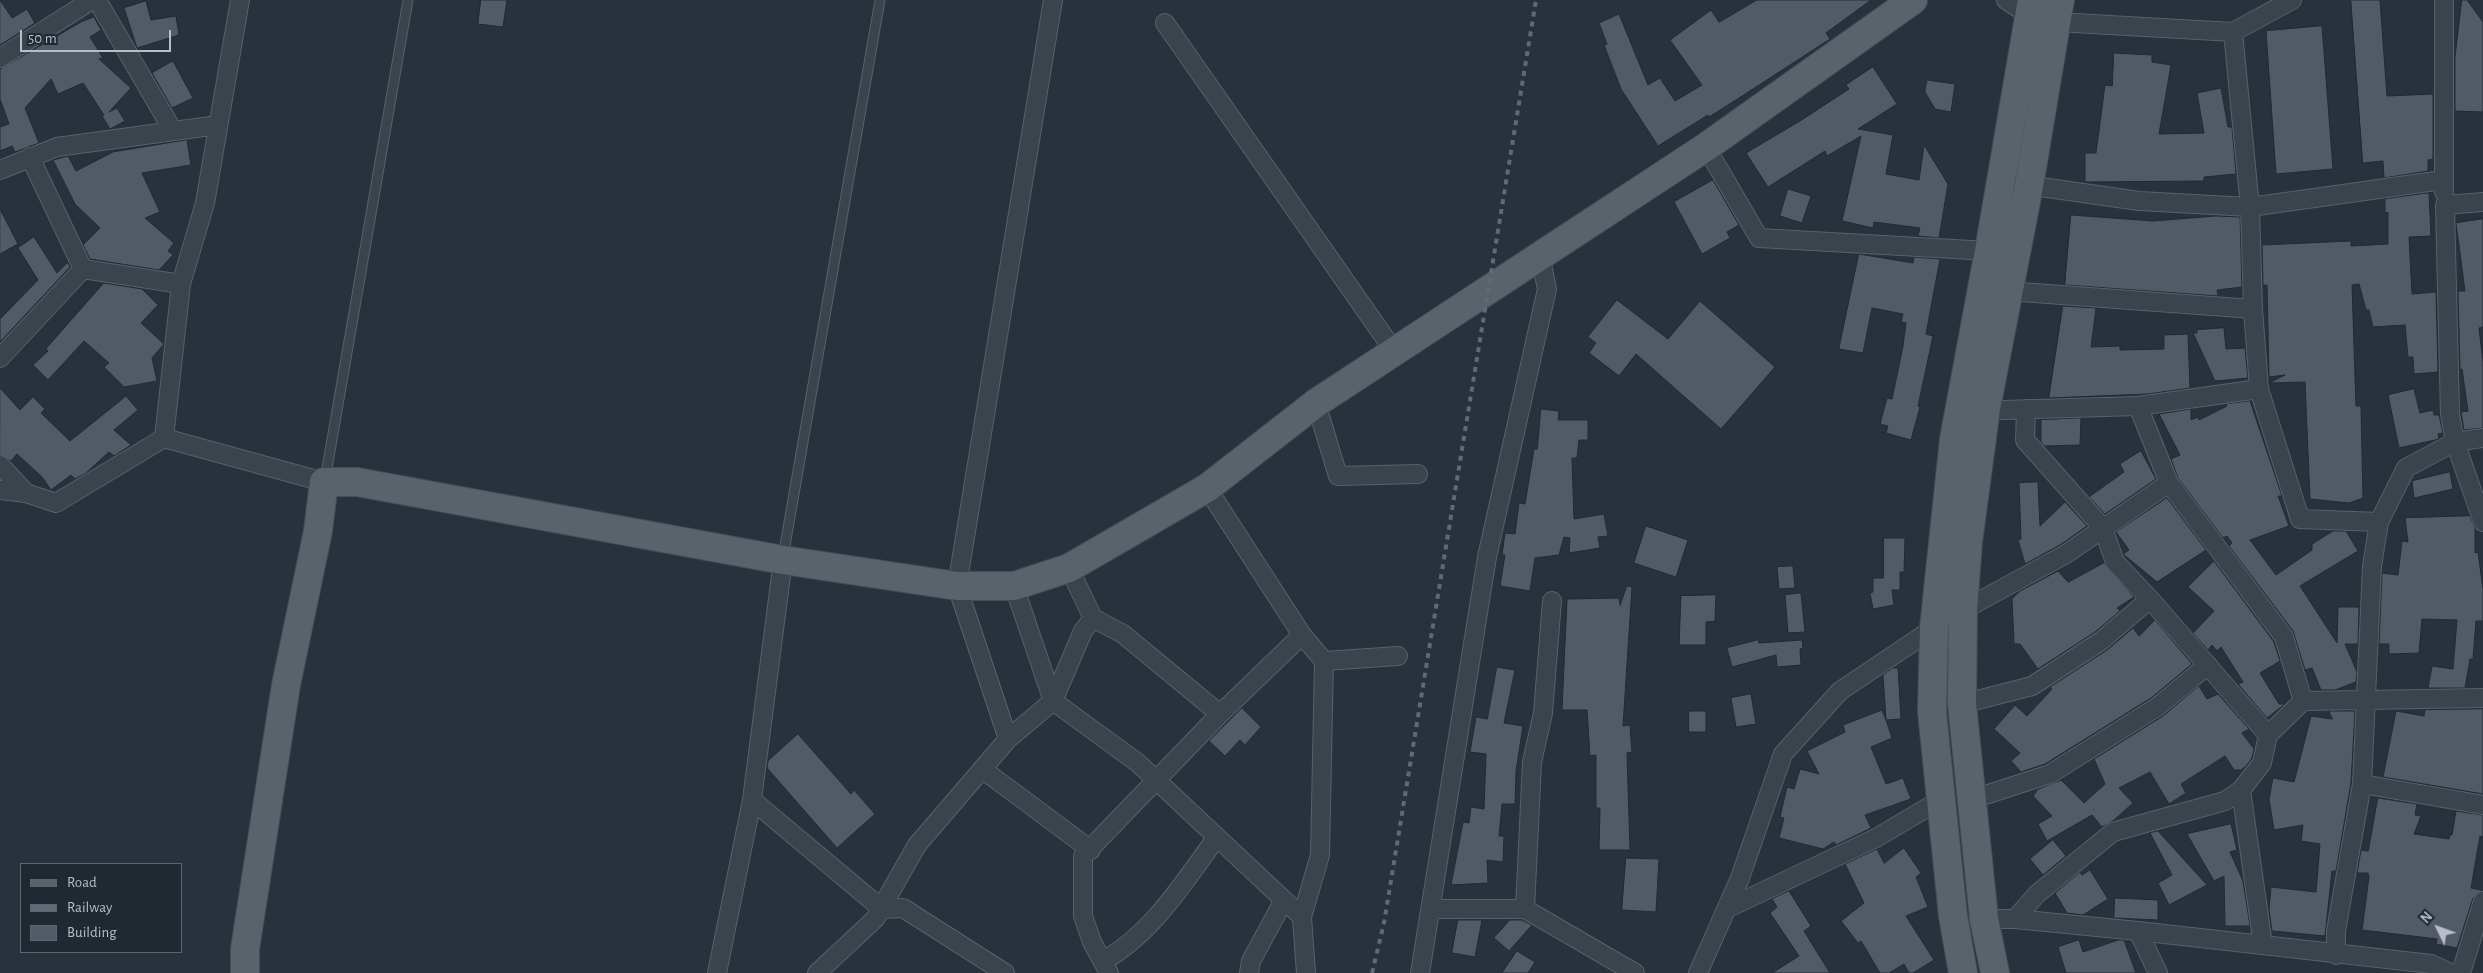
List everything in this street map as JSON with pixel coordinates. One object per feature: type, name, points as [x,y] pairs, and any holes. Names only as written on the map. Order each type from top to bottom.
[{"type":"main road","points":[[245,973],[245,949],[286,685],[318,531],[324,482],[357,482],[783,560],[957,586],[1014,586],[1069,568],[1207,488],[1316,403],[1706,147],[1913,0]]},
{"type":"main road","points":[[1963,973],[1953,916],[1932,712],[1934,628],[1954,439],[1989,251],[2030,7]]},
{"type":"main road","points":[[1995,973],[1984,919],[1962,704],[1963,610],[1968,542],[1986,408],[2007,291],[2029,186],[2059,11]]},
{"type":"street","points":[[0,58],[92,0]]},
{"type":"street","points":[[97,0],[172,129]]},
{"type":"street","points":[[164,438],[181,284],[205,203],[240,0]]},
{"type":"street","points":[[1008,739],[957,586],[1053,0]]},
{"type":"street","points":[[2006,0],[2030,7],[2233,32],[2292,0]]},
{"type":"street","points":[[2444,0],[2443,180],[2450,414],[2455,442],[2483,522]]},
{"type":"street","points":[[1165,23],[1394,351]]},
{"type":"street","points":[[2233,32],[2250,207],[2253,309],[2259,390],[2300,519],[2379,522]]},
{"type":"street","points":[[0,170],[58,147],[172,129],[218,124]]},
{"type":"street","points":[[1706,147],[1759,238],[1989,251]]},
{"type":"street","points":[[30,157],[83,269]]},
{"type":"street","points":[[2001,180],[2029,186],[2139,201],[2250,207],[2443,180]]},
{"type":"street","points":[[2445,205],[2483,202]]},
{"type":"street","points":[[1420,973],[1487,557],[1547,289],[1540,255]]},
{"type":"street","points":[[83,269],[181,284]]},
{"type":"street","points":[[0,358],[83,269]]},
{"type":"street","points":[[2007,291],[2253,309]]},
{"type":"street","points":[[1986,408],[2026,409],[2138,406],[2259,390]]},
{"type":"street","points":[[1316,403],[1338,476],[1418,474]]},
{"type":"street","points":[[2138,406],[2169,482],[2284,637],[2303,700]]},
{"type":"street","points":[[2026,409],[2025,440],[2103,528],[2115,562],[2208,664],[2268,735]]},
{"type":"street","points":[[0,490],[26,493],[56,503],[164,438],[324,482]]},
{"type":"street","points":[[2336,955],[2336,931],[2362,784],[2372,566],[2379,522],[2406,468],[2455,442],[2483,438]]},
{"type":"street","points":[[0,465],[26,493]]},
{"type":"street","points":[[1963,610],[2066,554],[2169,482]]},
{"type":"street","points":[[1207,488],[1302,636],[1324,661],[1320,855],[1302,917],[1306,973]]},
{"type":"street","points":[[717,973],[752,800],[783,560]]},
{"type":"street","points":[[1069,568],[1093,618],[1123,634],[1220,714]]},
{"type":"street","points":[[1014,586],[1053,701],[1138,763],[1302,917]]},
{"type":"street","points":[[1962,704],[2032,686],[2101,641],[2150,599]]},
{"type":"street","points":[[1525,909],[1532,762],[1543,713],[1552,601]]},
{"type":"street","points":[[817,973],[875,919],[917,845],[1008,739],[1053,701],[1083,631],[1093,618]]},
{"type":"street","points":[[1698,973],[1740,878],[1783,754],[1840,691],[1934,628]]},
{"type":"street","points":[[1217,837],[1168,904],[1106,967],[1092,942],[1083,916],[1083,856],[1220,714],[1302,636]]},
{"type":"street","points":[[1324,661],[1398,656]]},
{"type":"street","points":[[1973,799],[2050,774],[2157,707],[2208,664]]},
{"type":"street","points":[[2015,919],[2037,894],[2113,832],[2225,801],[2241,790],[2262,763],[2268,735],[2303,700],[2366,701],[2483,698],[2483,693]]},
{"type":"street","points":[[982,769],[1090,850]]},
{"type":"street","points":[[2362,784],[2483,805]]},
{"type":"street","points":[[2241,790],[2263,945]]},
{"type":"street","points":[[1726,909],[1876,838],[1942,799]]},
{"type":"street","points":[[752,800],[882,909],[903,908],[1005,973]]},
{"type":"street","points":[[1250,973],[1251,961],[1284,900]]},
{"type":"street","points":[[2461,973],[2483,901]]},
{"type":"street","points":[[1430,909],[1525,909],[1635,973]]},
{"type":"street","points":[[1984,919],[2015,919],[2263,945],[2451,973]]},
{"type":"street","points":[[2138,931],[2158,973]]},
{"type":"lane","points":[[324,482],[408,0]]},
{"type":"lane","points":[[783,560],[880,0]]},
{"type":"building","points":[[0,0],[12,18],[27,9],[35,23],[0,45]]},
{"type":"building","points":[[481,0],[507,0],[503,27],[478,24]]},
{"type":"building","points":[[1757,0],[1871,0],[1826,33],[1830,39],[1709,117],[1708,115],[1658,146],[1621,89],[1604,45],[1607,44],[1599,23],[1619,14],[1648,85],[1660,78],[1675,101],[1702,85],[1670,40],[1711,10],[1719,22]]},
{"type":"building","points":[[2351,0],[2380,0],[2387,96],[2433,94],[2433,159],[2428,160],[2428,171],[2384,178],[2383,161],[2363,163]]},
{"type":"building","points":[[2462,0],[2467,0],[2483,22],[2483,112],[2455,111],[2455,57]]},
{"type":"building","points":[[146,1],[151,20],[176,16],[179,35],[137,48],[124,8]]},
{"type":"building","points":[[94,17],[101,30],[90,37],[103,58],[99,59],[131,88],[109,112],[117,108],[125,121],[110,129],[102,116],[104,115],[83,83],[58,94],[51,79],[25,108],[39,143],[15,152],[12,146],[0,151],[0,127],[9,124],[0,99],[0,69],[81,22]]},
{"type":"building","points":[[2322,26],[2333,169],[2276,174],[2266,31]]},
{"type":"building","points":[[2114,53],[2152,55],[2152,62],[2171,65],[2159,134],[2204,133],[2197,93],[2221,88],[2228,127],[2232,127],[2236,174],[2204,177],[2204,181],[2085,182],[2085,153],[2096,153],[2105,85],[2112,86]]},
{"type":"building","points":[[173,61],[193,98],[172,108],[152,73]]},
{"type":"building","points":[[1873,67],[1897,104],[1858,129],[1893,135],[1886,174],[1919,180],[1924,145],[1948,184],[1939,238],[1918,236],[1920,228],[1874,222],[1873,228],[1842,221],[1861,136],[1827,156],[1825,151],[1768,187],[1746,153],[1849,89],[1846,85]]},
{"type":"building","points":[[1927,80],[1955,84],[1951,112],[1935,109],[1925,92]]},
{"type":"building","points":[[187,140],[191,165],[142,173],[160,212],[145,218],[174,243],[168,251],[173,255],[159,270],[90,259],[83,245],[100,228],[75,204],[53,160],[68,156],[76,171],[113,152]]},
{"type":"building","points":[[1713,180],[1739,225],[1727,232],[1730,238],[1702,254],[1674,202]]},
{"type":"building","points":[[1788,189],[1811,196],[1802,223],[1780,216]]},
{"type":"building","points":[[2429,193],[2431,236],[2409,237],[2412,294],[2436,292],[2438,372],[2414,374],[2413,357],[2408,357],[2405,325],[2373,327],[2359,284],[2352,285],[2356,406],[2361,406],[2363,498],[2349,503],[2310,499],[2305,382],[2269,383],[2285,375],[2269,377],[2267,285],[2263,285],[2262,245],[2351,241],[2351,246],[2388,244],[2388,212],[2385,213],[2385,199]]},
{"type":"building","points":[[0,209],[18,244],[0,254]]},
{"type":"building","points":[[2071,215],[2153,221],[2216,216],[2240,217],[2242,287],[2217,290],[2218,296],[2065,285]]},
{"type":"building","points":[[2483,219],[2483,327],[2479,328],[2483,362],[2483,428],[2464,430],[2461,412],[2468,411],[2462,369],[2460,370],[2458,291],[2465,291],[2456,223]]},
{"type":"building","points":[[34,237],[57,273],[68,262],[70,267],[0,342],[0,319],[38,280],[18,248]]},
{"type":"building","points":[[1859,254],[1913,263],[1914,257],[1940,259],[1926,334],[1933,336],[1918,406],[1920,407],[1911,440],[1886,433],[1888,426],[1880,424],[1887,398],[1892,399],[1906,323],[1901,322],[1903,314],[1872,308],[1863,353],[1839,349]]},
{"type":"building","points":[[104,283],[142,289],[158,305],[141,323],[164,344],[152,358],[157,381],[124,387],[104,367],[109,363],[84,341],[48,380],[33,365],[48,351],[46,349]]},
{"type":"building","points":[[1617,300],[1668,339],[1700,301],[1775,367],[1721,429],[1636,354],[1619,376],[1589,353],[1596,343],[1588,337]]},
{"type":"building","points":[[2063,306],[2096,308],[2091,347],[2120,346],[2120,350],[2164,349],[2164,335],[2188,334],[2190,388],[2148,394],[2049,398]]},
{"type":"building","points":[[2224,328],[2226,349],[2245,348],[2248,378],[2215,381],[2193,333],[2197,333],[2197,330]]},
{"type":"building","points":[[0,388],[20,410],[33,397],[45,409],[41,413],[70,441],[126,396],[138,410],[114,430],[131,445],[114,456],[109,452],[86,473],[75,479],[71,475],[51,490],[42,477],[17,454],[11,461],[0,455]]},
{"type":"building","points":[[2414,389],[2420,413],[2433,410],[2434,415],[2439,415],[2443,433],[2438,434],[2439,439],[2399,448],[2388,395]]},
{"type":"building","points":[[2250,401],[2282,496],[2278,496],[2289,526],[2250,540],[2276,575],[2312,550],[2312,544],[2333,531],[2346,531],[2358,551],[2300,586],[2337,643],[2338,607],[2359,607],[2358,644],[2345,644],[2357,672],[2356,682],[2335,690],[2321,690],[2312,668],[2305,670],[2293,631],[2229,546],[2232,543],[2227,536],[2223,538],[2178,478],[2171,459],[2180,455],[2159,414],[2191,409],[2191,420],[2198,417],[2199,420],[2227,406],[2226,404]]},
{"type":"building","points":[[1541,409],[1559,411],[1558,420],[1588,420],[1588,440],[1579,440],[1577,458],[1572,458],[1574,519],[1604,514],[1608,536],[1598,537],[1600,548],[1569,553],[1570,538],[1564,537],[1559,555],[1535,558],[1530,591],[1500,586],[1505,555],[1502,555],[1505,533],[1515,534],[1519,503],[1525,504],[1534,449],[1537,449]]},
{"type":"building","points":[[2081,418],[2080,445],[2044,446],[2041,442],[2041,420]]},
{"type":"building","points":[[2141,451],[2156,479],[2105,514],[2089,497],[2124,472],[2120,464]]},
{"type":"building","points":[[2450,472],[2453,489],[2414,498],[2412,481]]},
{"type":"building","points":[[2038,482],[2040,526],[2065,502],[2087,526],[2060,545],[2025,564],[2018,540],[2021,539],[2019,483]]},
{"type":"building","points":[[2167,498],[2206,550],[2157,582],[2123,554],[2129,550],[2116,532]]},
{"type":"building","points":[[2470,516],[2475,528],[2475,553],[2478,552],[2483,589],[2483,621],[2476,621],[2473,659],[2470,659],[2465,688],[2428,688],[2432,666],[2453,669],[2457,620],[2422,619],[2419,653],[2389,654],[2389,644],[2379,644],[2382,573],[2398,575],[2402,541],[2408,542],[2405,518]]},
{"type":"building","points":[[1646,526],[1688,540],[1676,577],[1634,563]]},
{"type":"building","points":[[1884,538],[1905,538],[1904,572],[1900,572],[1900,590],[1892,590],[1894,605],[1873,609],[1870,593],[1873,592],[1873,578],[1883,578]]},
{"type":"building","points":[[2214,561],[2274,642],[2280,661],[2260,673],[2279,704],[2285,704],[2267,718],[2238,684],[2243,682],[2221,647],[2217,651],[2212,645],[2208,650],[2193,633],[2214,611],[2188,587]]},
{"type":"building","points":[[2104,563],[2134,597],[2117,608],[2120,611],[2095,632],[2038,669],[2020,644],[2014,644],[2012,599],[2020,591],[2058,571],[2068,582]]},
{"type":"building","points":[[1793,566],[1795,588],[1779,589],[1777,567]]},
{"type":"building","points":[[1627,586],[1632,587],[1623,726],[1630,725],[1632,752],[1627,753],[1630,850],[1599,850],[1600,808],[1596,808],[1596,755],[1590,756],[1587,710],[1562,710],[1567,599],[1619,598],[1620,605]]},
{"type":"building","points":[[1801,593],[1805,632],[1788,633],[1785,595]]},
{"type":"building","points":[[1716,595],[1715,621],[1706,622],[1706,645],[1679,645],[1681,596]]},
{"type":"building","points":[[2155,620],[2192,664],[2151,698],[2045,764],[2021,772],[2011,761],[2020,753],[1994,729],[2015,705],[2027,716],[2052,689],[2050,687],[2107,650],[2133,628],[2139,636]]},
{"type":"building","points":[[1758,640],[1759,643],[1802,640],[1803,648],[1800,649],[1801,665],[1777,667],[1776,655],[1732,667],[1727,648]]},
{"type":"building","points":[[1497,667],[1515,670],[1504,723],[1523,726],[1516,771],[1515,804],[1502,804],[1499,836],[1504,836],[1503,862],[1487,860],[1488,883],[1451,885],[1463,822],[1469,823],[1471,807],[1484,809],[1486,754],[1470,752],[1476,717],[1487,719]]},
{"type":"building","points":[[1893,668],[1898,668],[1901,719],[1886,720],[1883,675]]},
{"type":"building","points":[[2199,686],[2207,699],[2218,694],[2249,729],[2242,733],[2254,749],[2252,758],[2246,766],[2241,770],[2234,770],[2225,756],[2181,784],[2186,793],[2169,804],[2150,772],[2119,788],[2133,803],[2113,821],[2102,827],[2092,815],[2047,841],[2038,824],[2052,816],[2033,796],[2036,790],[2061,780],[2084,803],[2105,784],[2094,759],[2163,716]]},
{"type":"building","points":[[1751,694],[1756,724],[1736,727],[1731,698]]},
{"type":"building","points":[[1242,708],[1261,727],[1245,745],[1240,740],[1225,756],[1209,741]]},
{"type":"building","points":[[2483,709],[2483,794],[2383,777],[2396,711],[2424,716],[2425,710]]},
{"type":"building","points":[[1882,710],[1892,738],[1871,747],[1886,784],[1903,778],[1911,799],[1865,815],[1871,828],[1836,845],[1834,842],[1823,849],[1779,838],[1784,818],[1780,817],[1787,787],[1794,789],[1800,769],[1819,774],[1807,751],[1845,732],[1843,725]]},
{"type":"building","points":[[1689,711],[1706,711],[1706,732],[1689,732]]},
{"type":"building","points":[[2329,711],[2355,711],[2351,783],[2336,871],[2332,871],[2325,936],[2272,931],[2269,910],[2271,887],[2316,892],[2320,844],[2301,841],[2303,825],[2274,830],[2269,799],[2273,778],[2294,782],[2311,716],[2332,719]]},
{"type":"building","points":[[798,734],[851,794],[854,790],[875,814],[837,848],[767,768],[768,761]]},
{"type":"building","points":[[2378,798],[2417,804],[2415,815],[2421,816],[2414,834],[2449,839],[2450,835],[2452,835],[2456,811],[2483,815],[2483,837],[2480,836],[2471,888],[2482,890],[2473,898],[2457,948],[2436,944],[2437,939],[2362,930],[2369,877],[2368,873],[2357,873],[2361,850],[2368,851]]},
{"type":"building","points":[[2231,824],[2237,850],[2230,852],[2243,881],[2250,926],[2225,926],[2224,876],[2214,881],[2187,834]]},
{"type":"building","points":[[2158,831],[2207,885],[2169,905],[2158,883],[2172,875],[2150,833]]},
{"type":"building","points":[[2053,840],[2066,856],[2043,875],[2030,859]]},
{"type":"building","points":[[1904,848],[1921,873],[1916,877],[1928,907],[1906,916],[1934,960],[1913,973],[1909,973],[1904,964],[1889,973],[1880,973],[1861,941],[1858,943],[1841,921],[1864,903],[1845,864],[1877,849],[1884,863]]},
{"type":"building","points":[[1626,858],[1659,859],[1656,912],[1622,910]]},
{"type":"building","points":[[2090,870],[2108,899],[2083,915],[2067,913],[2055,893],[2080,872],[2082,875]]},
{"type":"building","points":[[1789,891],[1811,926],[1804,931],[1830,973],[1772,973],[1799,956],[1770,913],[1777,907],[1772,899]]},
{"type":"building","points":[[2115,898],[2158,900],[2158,920],[2114,918]]},
{"type":"building","points":[[1458,920],[1482,920],[1475,957],[1452,953]]},
{"type":"building","points":[[1510,920],[1522,920],[1532,925],[1509,951],[1494,938]]},
{"type":"building","points":[[2079,940],[2083,952],[2118,940],[2124,940],[2136,973],[2066,973],[2058,947]]},
{"type":"building","points":[[1517,951],[1535,962],[1528,973],[1502,973]]},
{"type":"railway","points":[[1372,973],[1384,923],[1536,0]]}]
